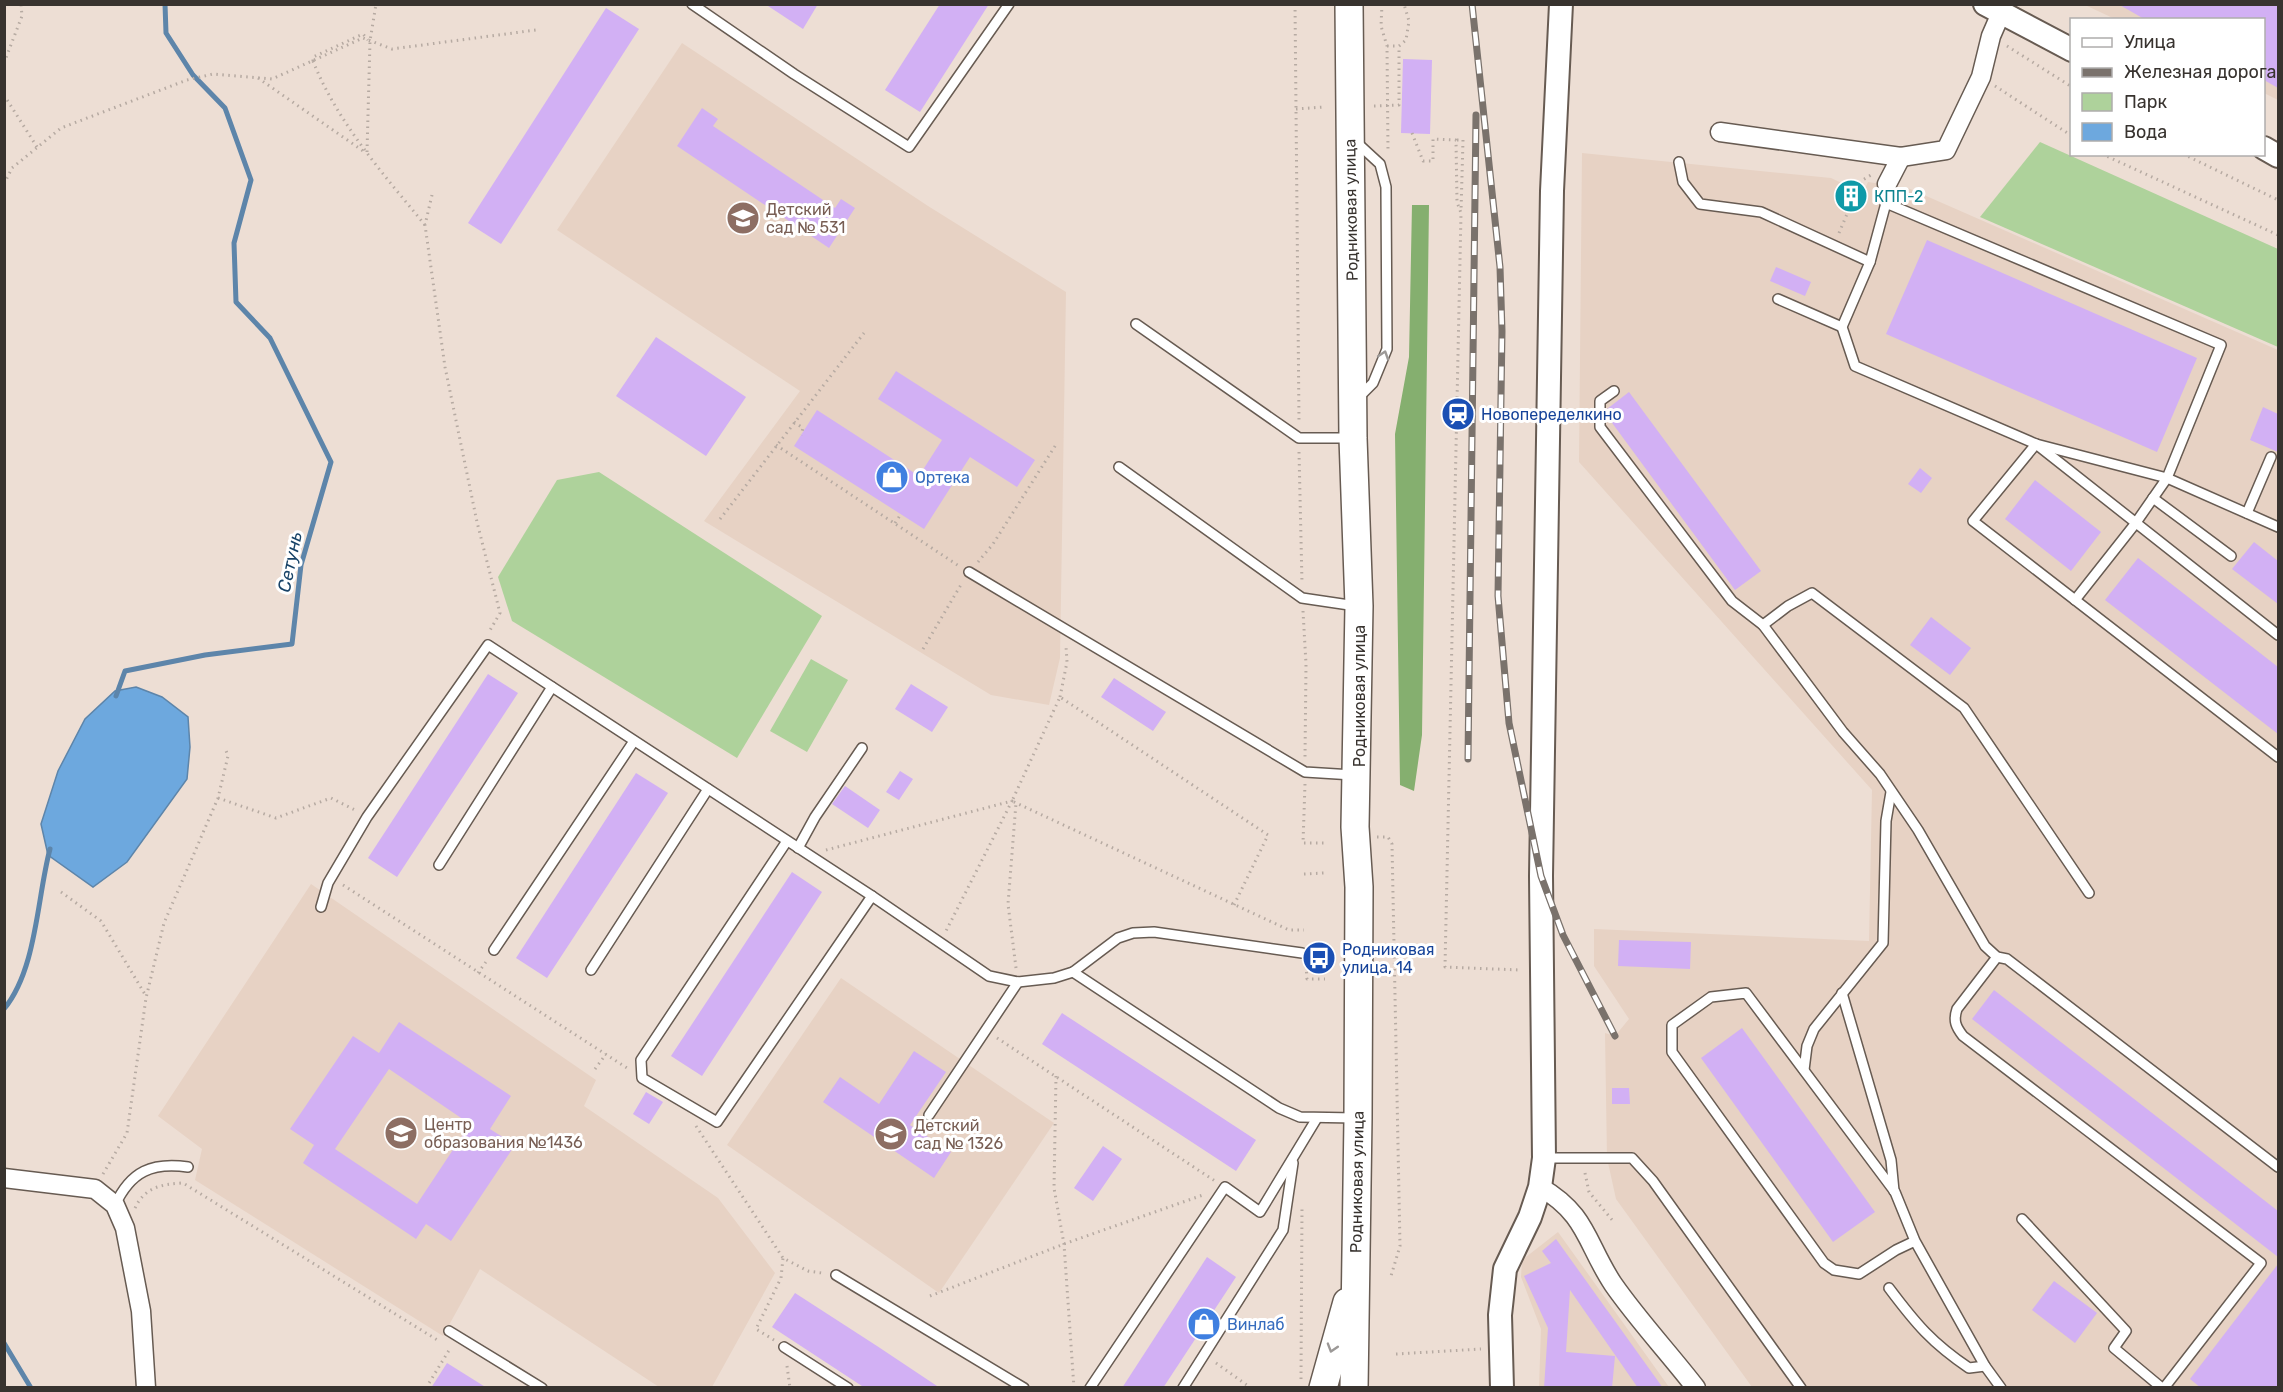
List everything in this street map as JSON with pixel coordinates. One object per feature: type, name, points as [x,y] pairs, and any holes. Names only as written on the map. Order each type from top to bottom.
[{"type":"main road","name":"Родниковая улица","points":[[1350,4],[1353,438],[1359,606],[1358,775],[1355,827],[1359,887],[1354,1388]]},
{"type":"main road","points":[[1323,1388],[1329,1360],[1356,1272]]},
{"type":"street","points":[[1502,1388],[1500,1315],[1505,1269],[1530,1217],[1540,1187],[1544,1158],[1541,876],[1552,191],[1561,4]]},
{"type":"street","points":[[1720,132],[1901,156],[1946,150],[1981,77],[1991,36],[1993,9],[2070,49]]},
{"type":"street","points":[[1887,194],[1901,156]]},
{"type":"street","points":[[4,1178],[95,1189],[116,1205],[125,1228],[141,1311],[146,1388]]},
{"type":"street","points":[[1540,1187],[1562,1200],[1580,1221],[1613,1283],[1696,1388]]},
{"type":"lane","points":[[692,4],[794,74],[909,147],[1009,4]]},
{"type":"lane","points":[[1350,137],[1380,164],[1386,198],[1387,349],[1373,383],[1353,404]]},
{"type":"lane","points":[[1679,162],[1683,182],[1700,204],[1761,212],[1870,262]]},
{"type":"lane","points":[[2075,600],[2135,524],[2167,478],[2221,345],[1887,194],[1870,262],[1842,327],[1855,366],[2036,444],[2167,478],[2278,527]]},
{"type":"lane","points":[[1778,299],[1842,327]]},
{"type":"lane","points":[[1136,324],[1299,438],[1353,438]]},
{"type":"lane","points":[[1614,391],[1600,401],[1600,427],[1731,601],[1763,625],[1843,732],[1880,774],[1918,830],[1975,931],[1997,957],[2007,959],[2278,1167]]},
{"type":"lane","points":[[2036,444],[2278,635]]},
{"type":"lane","points":[[2036,444],[1973,521],[2278,757]]},
{"type":"lane","points":[[2247,513],[2271,458]]},
{"type":"lane","points":[[1119,467],[1302,598],[1359,606]]},
{"type":"lane","points":[[2153,498],[2230,556]]},
{"type":"lane","points":[[969,572],[1305,772],[1358,775]]},
{"type":"lane","points":[[1763,625],[1788,606],[1812,593],[1964,708],[2089,893]]},
{"type":"lane","points":[[321,907],[324,892],[331,878],[367,817],[488,645],[872,896],[989,976],[1018,982],[1054,978],[1073,972],[1103,947],[1133,933],[1154,932],[1302,953]]},
{"type":"lane","points":[[440,865],[552,687]]},
{"type":"lane","points":[[494,950],[634,741]]},
{"type":"lane","points":[[798,848],[814,817],[862,748]]},
{"type":"lane","points":[[591,970],[708,789]]},
{"type":"lane","points":[[1804,1070],[1807,1046],[1814,1029],[1883,943],[1886,821],[1891,792]]},
{"type":"lane","points":[[787,841],[641,1060],[642,1078],[717,1122],[872,896]]},
{"type":"lane","points":[[1997,957],[1957,1009],[1954,1019],[1956,1027],[1963,1036],[2261,1263],[2163,1388],[2114,1348],[2126,1331],[2022,1219]]},
{"type":"lane","points":[[1073,972],[1279,1108],[1300,1117],[1358,1118]]},
{"type":"lane","points":[[929,1115],[1018,982]]},
{"type":"lane","points":[[1915,1241],[1896,1250],[1859,1274],[1834,1270],[1824,1263],[1672,1053],[1672,1025],[1711,997],[1746,993],[1895,1192],[1915,1241],[1985,1366],[2001,1388]]},
{"type":"lane","points":[[1842,993],[1891,1160],[1895,1192]]},
{"type":"lane","points":[[1090,1388],[1225,1187],[1260,1212],[1317,1118]]},
{"type":"lane","points":[[1183,1388],[1283,1230],[1293,1157]]},
{"type":"lane","points":[[1544,1158],[1632,1158],[1653,1182],[1802,1388]]},
{"type":"lane","points":[[116,1205],[122,1192],[134,1178],[153,1166],[188,1167]]},
{"type":"lane","points":[[836,1275],[1024,1388]]},
{"type":"lane","points":[[1889,1288],[1921,1331],[1941,1349],[1969,1368],[1985,1366]]},
{"type":"lane","points":[[449,1331],[542,1388]]},
{"type":"lane","points":[[784,1347],[848,1388]]},
{"type":"path","points":[[4,63],[21,16],[21,4]]},
{"type":"path","points":[[367,154],[370,41],[376,4]]},
{"type":"path","points":[[1382,4],[1381,26],[1387,46],[1388,159]]},
{"type":"path","points":[[1387,46],[1399,46],[1406,40],[1409,32],[1404,4]]},
{"type":"path","points":[[4,184],[12,168],[61,128],[187,80],[213,74],[272,79],[363,39],[392,49],[536,30]]},
{"type":"path","points":[[1991,36],[2070,86]]},
{"type":"path","points":[[1374,106],[1399,105],[1401,86],[1399,46]]},
{"type":"path","points":[[313,61],[320,78],[367,154],[425,225]]},
{"type":"path","points":[[1981,77],[2070,135]]},
{"type":"path","points":[[256,78],[367,154]]},
{"type":"path","points":[[4,95],[37,147]]},
{"type":"path","points":[[1295,110],[1324,107]]},
{"type":"path","points":[[1412,133],[1423,161],[1433,161],[1433,139],[1456,140],[1457,202],[1461,213],[1445,967],[1520,970]]},
{"type":"path","points":[[1834,246],[1861,181],[1901,156]]},
{"type":"path","points":[[2106,156],[2278,235]]},
{"type":"path","points":[[2186,156],[2278,200]]},
{"type":"path","points":[[432,195],[425,225],[445,367],[477,522],[500,613],[483,641],[488,645]]},
{"type":"path","points":[[720,519],[864,333]]},
{"type":"path","points":[[794,422],[803,428],[801,435]]},
{"type":"path","points":[[923,649],[969,572],[993,544],[1057,443]]},
{"type":"path","points":[[776,445],[969,572]]},
{"type":"path","points":[[895,524],[901,514]]},
{"type":"path","points":[[940,943],[1014,802],[1060,697],[1067,662],[1066,628]]},
{"type":"path","points":[[1060,697],[1268,835],[1234,905]]},
{"type":"path","points":[[95,1189],[127,1133],[146,998],[164,923],[218,798],[228,756],[225,747]]},
{"type":"path","points":[[218,798],[276,819],[322,799],[332,798],[356,810]]},
{"type":"path","points":[[1014,802],[1008,904],[1018,982]]},
{"type":"path","points":[[798,848],[827,850],[1014,802],[1289,930],[1304,930]]},
{"type":"path","points":[[1375,837],[1388,837],[1392,844],[1400,1246],[1391,1276]]},
{"type":"path","points":[[1303,843],[1324,843]]},
{"type":"path","points":[[1304,874],[1324,873]]},
{"type":"path","points":[[331,878],[642,1078]]},
{"type":"path","points":[[62,892],[101,921],[146,998]]},
{"type":"path","points":[[1302,953],[1307,980],[1324,979]]},
{"type":"path","points":[[986,1030],[1225,1187]]},
{"type":"path","points":[[594,1069],[606,1054]]},
{"type":"path","points":[[1056,1076],[1054,1188],[1064,1244],[1074,1388]]},
{"type":"path","points":[[679,1100],[783,1258],[808,1271],[836,1275]]},
{"type":"path","points":[[1585,1173],[1589,1192],[1613,1221]]},
{"type":"path","points":[[125,1228],[140,1196],[160,1184],[183,1183],[401,1316],[437,1341]]},
{"type":"path","points":[[930,1296],[1064,1244],[1225,1187]]},
{"type":"path","points":[[1301,1388],[1302,1232]]},
{"type":"path","points":[[783,1258],[781,1278],[756,1329],[784,1347]]},
{"type":"path","points":[[426,1388],[452,1345]]},
{"type":"path","points":[[1396,1353],[1489,1348]]},
{"type":"path","points":[[1204,1354],[1251,1388]]},
{"type":"shaded area","points":[[2085,5],[2278,5],[2278,100],[2265,94],[2265,18],[2113,18]]},
{"type":"shaded area","points":[[682,43],[928,206],[1066,292],[1060,658],[1049,705],[991,695],[704,521],[800,391],[557,230]]},
{"type":"shaded area","points":[[1582,153],[1831,178],[1863,193],[1868,182],[1908,188],[2278,350],[2278,1387],[1752,1387],[1616,1199],[1607,1158],[1605,1033],[1615,1036],[1629,1019],[1594,966],[1594,929],[1869,941],[1872,790],[1579,462]]},
{"type":"shaded area","name":"Центр образования №1436","points":[[311,884],[596,1080],[584,1106],[718,1198],[775,1273],[712,1387],[659,1387],[480,1269],[443,1336],[195,1180],[202,1149],[158,1116]]},
{"type":"shaded area","name":"Детский сад № 1326","points":[[841,978],[1054,1123],[939,1293],[727,1145]]},
{"type":"shaded area","points":[[1558,1232],[1669,1387],[1539,1387],[1541,1329],[1521,1277],[1522,1260]]},
{"type":"green space","points":[[2040,142],[2278,249],[2278,347],[1980,217]]},
{"type":"green space","points":[[1412,205],[1429,205],[1422,735],[1414,791],[1400,785],[1395,434],[1409,357]]},
{"type":"green space","points":[[599,472],[822,616],[737,758],[512,621],[498,577],[557,480]]},
{"type":"green space","points":[[811,659],[848,680],[807,752],[770,731]]},
{"type":"water","points":[[136,687],[162,697],[188,717],[190,747],[187,779],[127,862],[93,887],[48,855],[41,824],[58,771],[85,719],[115,691]]},
{"type":"building","points":[[765,4],[818,4],[803,29]]},
{"type":"building","points":[[940,4],[989,4],[920,112],[885,90]]},
{"type":"building","points":[[2118,4],[2278,4],[2278,88],[2265,81],[2265,18],[2142,18]]},
{"type":"building","points":[[606,8],[639,29],[501,244],[468,223]]},
{"type":"building","points":[[1403,59],[1432,60],[1430,134],[1401,133]]},
{"type":"building","points":[[702,108],[718,119],[713,126],[835,208],[841,199],[855,208],[829,248],[677,146]]},
{"type":"building","name":"КПП-2","points":[[1842,184],[1866,195],[1860,208],[1836,197]]},
{"type":"building","points":[[1927,240],[2197,358],[2157,452],[1886,334]]},
{"type":"building","points":[[1776,267],[1811,282],[1805,296],[1770,281]]},
{"type":"building","points":[[656,337],[746,397],[706,456],[616,396]]},
{"type":"building","points":[[896,371],[1035,460],[1017,487],[970,457],[924,529],[794,446],[817,410],[919,476],[942,440],[878,399]]},
{"type":"building","points":[[1629,392],[1761,571],[1735,590],[1607,416],[1607,409]]},
{"type":"building","points":[[2263,407],[2278,414],[2278,452],[2250,440]]},
{"type":"building","points":[[1920,468],[1932,478],[1921,493],[1908,484]]},
{"type":"building","points":[[2035,480],[2101,532],[2071,571],[2005,519]]},
{"type":"building","points":[[2254,542],[2278,561],[2278,604],[2232,569]]},
{"type":"building","points":[[2138,558],[2278,667],[2278,734],[2105,600]]},
{"type":"building","points":[[1931,617],[1971,648],[1950,675],[1910,645]]},
{"type":"building","points":[[488,674],[518,693],[397,877],[368,858]]},
{"type":"building","points":[[1114,678],[1166,712],[1153,731],[1101,697]]},
{"type":"building","points":[[911,684],[948,707],[932,732],[895,709]]},
{"type":"building","points":[[900,771],[913,779],[899,800],[886,792]]},
{"type":"building","points":[[636,773],[668,793],[547,978],[516,958]]},
{"type":"building","points":[[845,786],[880,810],[868,828],[832,804]]},
{"type":"building","points":[[792,872],[822,892],[702,1076],[671,1056]]},
{"type":"building","points":[[1619,940],[1691,942],[1690,969],[1618,966]]},
{"type":"building","points":[[1994,990],[2278,1211],[2278,1257],[1972,1019]]},
{"type":"building","points":[[1062,1013],[1256,1140],[1236,1171],[1042,1044]]},
{"type":"building","points":[[399,1022],[511,1096],[490,1129],[515,1145],[451,1241],[426,1224],[416,1239],[303,1163],[314,1145],[290,1129],[353,1036],[379,1053]],"holes":[[[389,1069],[470,1124],[417,1204],[335,1149]]]},
{"type":"building","points":[[1742,1028],[1875,1212],[1833,1242],[1701,1058]]},
{"type":"building","points":[[914,1051],[946,1072],[910,1125],[951,1152],[934,1178],[823,1102],[840,1077],[879,1104]]},
{"type":"building","points":[[1612,1088],[1629,1088],[1630,1104],[1612,1104]]},
{"type":"building","points":[[646,1092],[663,1102],[649,1124],[633,1114]]},
{"type":"building","points":[[1103,1146],[1122,1159],[1093,1201],[1074,1188]]},
{"type":"building","points":[[1556,1239],[1663,1388],[1638,1388],[1570,1290],[1566,1352],[1615,1356],[1612,1388],[1544,1388],[1548,1328],[1524,1276],[1551,1263],[1542,1251]]},
{"type":"building","points":[[1207,1257],[1236,1277],[1163,1388],[1122,1388]]},
{"type":"building","points":[[2278,1264],[2278,1388],[2201,1388],[2190,1379]]},
{"type":"building","points":[[2054,1281],[2097,1313],[2075,1343],[2032,1310]]},
{"type":"building","points":[[795,1293],[940,1388],[865,1388],[772,1327]]},
{"type":"building","points":[[447,1363],[487,1388],[431,1388]]},
{"type":"waterway","name":"Сетунь","points":[[116,696],[125,671],[205,655],[292,644],[301,565],[331,462],[270,338],[236,302],[234,243],[251,180],[225,108],[193,75],[166,33],[165,4]]},
{"type":"waterway","name":"Сетунь","points":[[4,1009],[15,993],[30,953],[50,849]]},
{"type":"waterway","name":"Сетунь","points":[[4,1343],[31,1388]]},
{"type":"railway","points":[[1472,4],[1500,267],[1502,331],[1498,596],[1509,723],[1541,876],[1563,935],[1615,1036]]},
{"type":"railway","points":[[1468,759],[1476,115]]},
{"type":"place","name":"КПП-2","points":[[1851,196]]},
{"type":"place","name":"Детский сад № 531","points":[[743,218]]},
{"type":"place","name":"Новопеределкино","points":[[1458,414]]},
{"type":"place","name":"Ортека","points":[[892,477]]},
{"type":"place","name":"Родниковая улица, 14","points":[[1319,958]]},
{"type":"place","name":"Центр образования №1436","points":[[401,1133]]},
{"type":"place","name":"Детский сад № 1326","points":[[891,1134]]},
{"type":"place","name":"Винлаб","points":[[1204,1324]]}]
